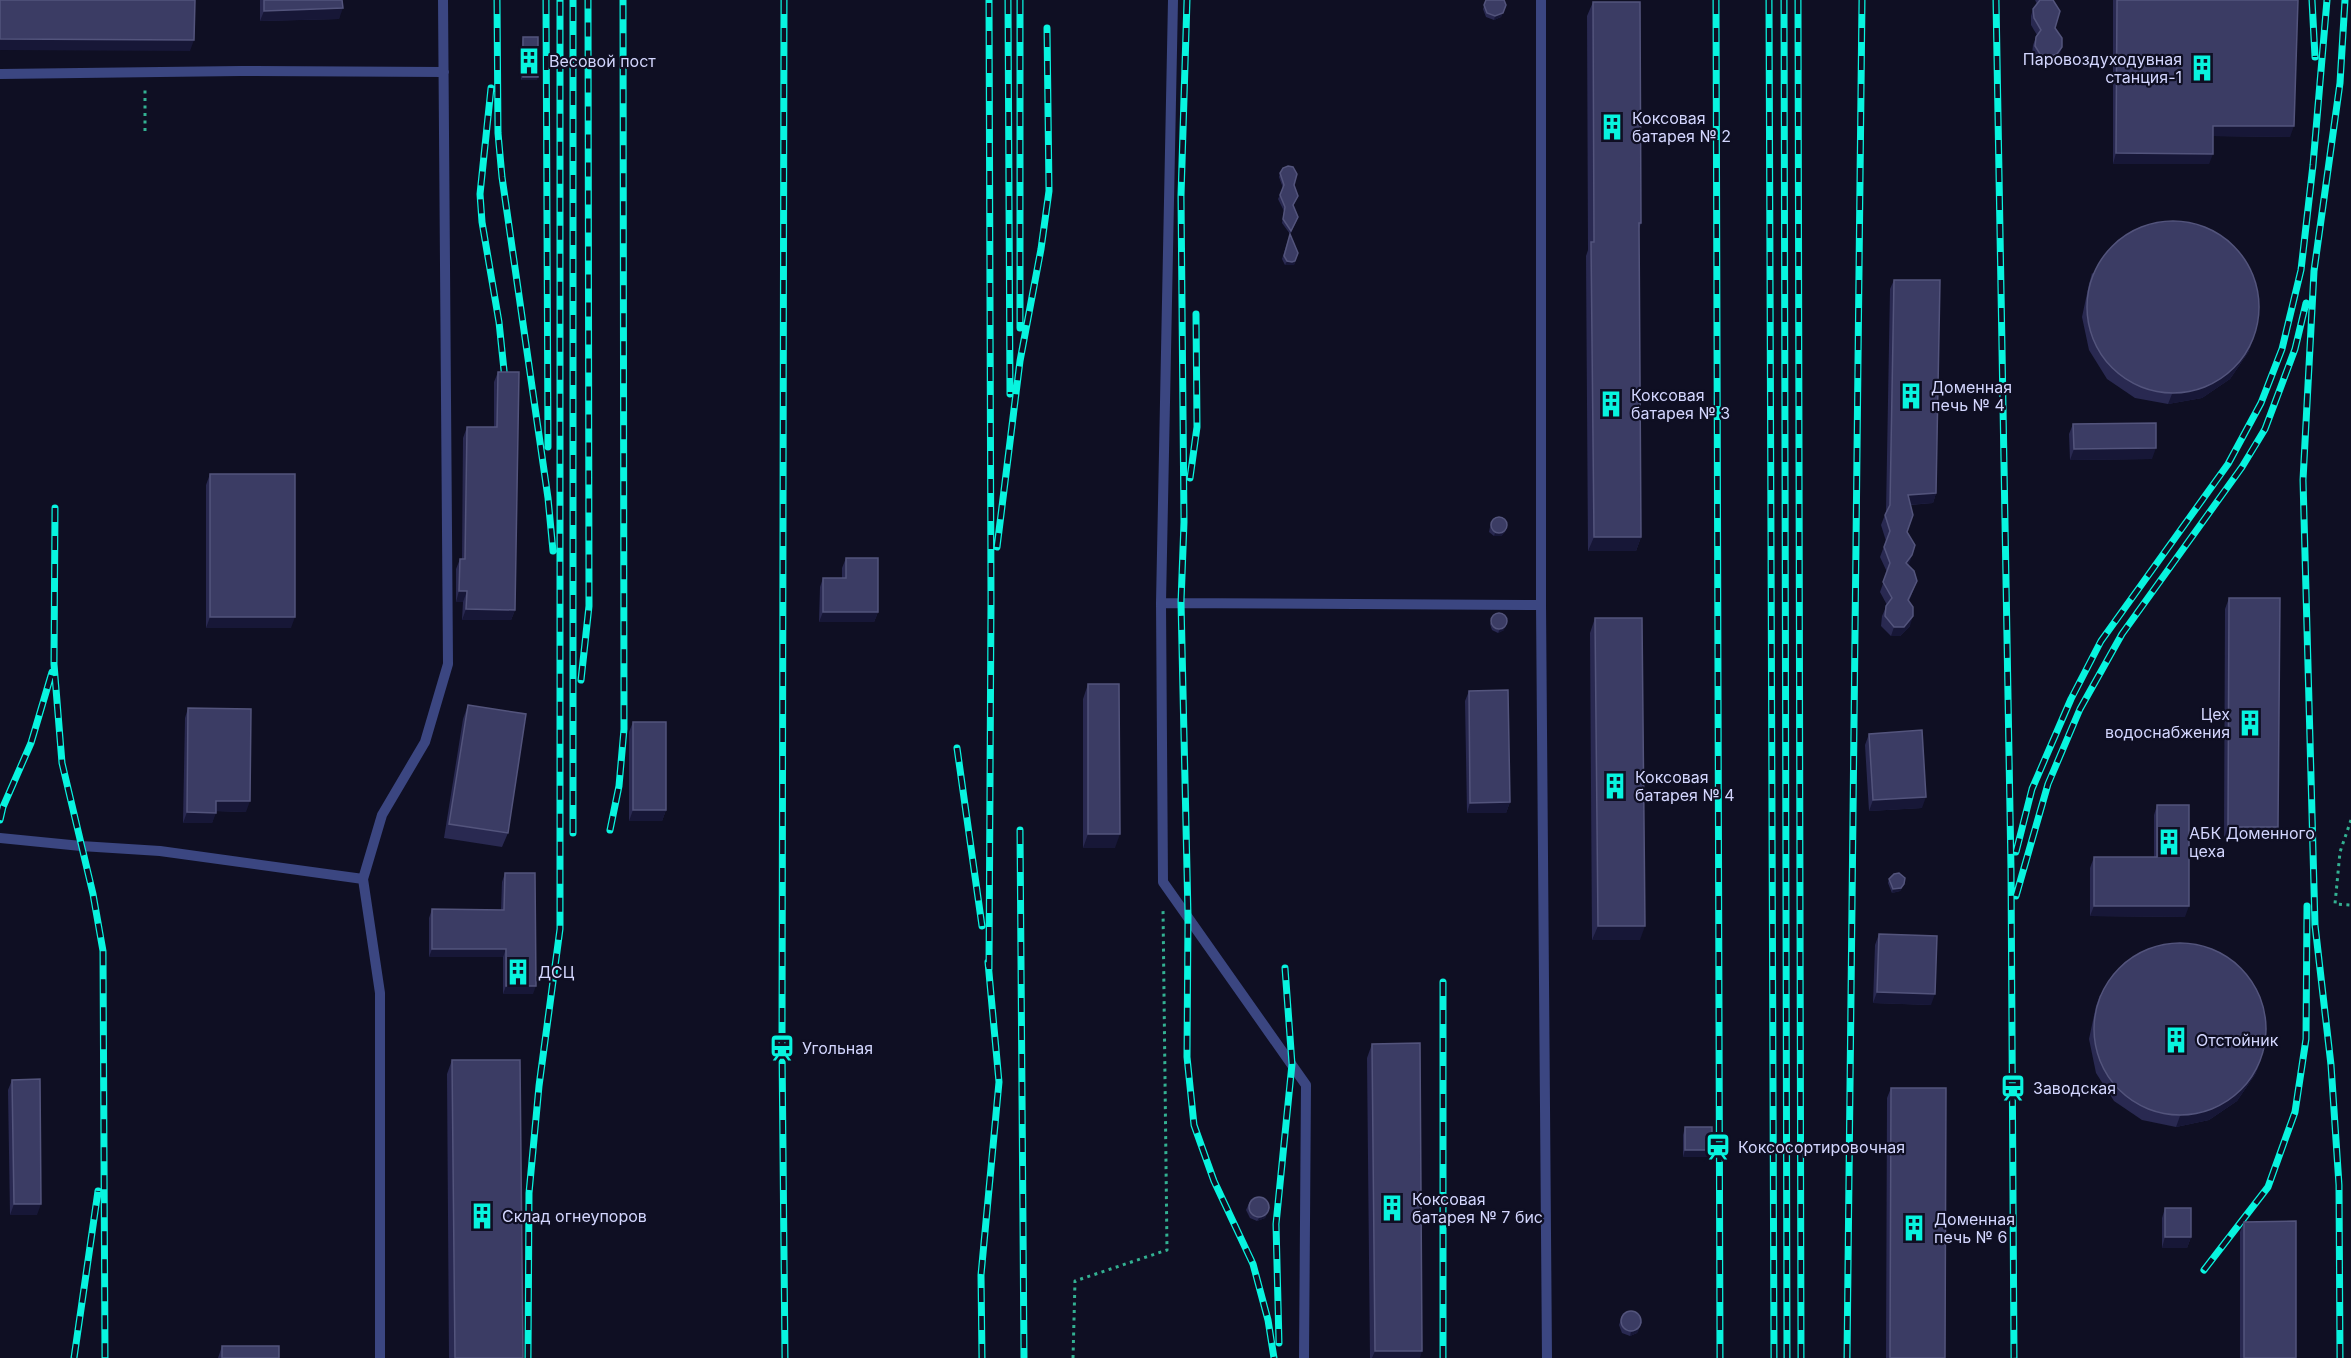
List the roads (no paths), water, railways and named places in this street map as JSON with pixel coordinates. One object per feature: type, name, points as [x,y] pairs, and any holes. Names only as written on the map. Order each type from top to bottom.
[{"type":"lane","points":[[380,1358],[380,993],[363,879],[382,815],[425,742],[448,664],[443,0]]},
{"type":"lane","points":[[1173,0],[1161,603],[1163,882],[1306,1085],[1304,1358]]},
{"type":"lane","points":[[1541,0],[1541,605],[1547,1358]]},
{"type":"lane","points":[[0,74],[145,74],[241,71],[444,72]]},
{"type":"lane","points":[[1161,603],[1541,605]]},
{"type":"lane","points":[[0,838],[160,851],[363,879]]},
{"type":"railway","points":[[497,0],[498,133],[502,177],[548,498],[553,551]]},
{"type":"railway","points":[[546,0],[548,447]]},
{"type":"railway","points":[[528,1358],[529,1193],[539,1086],[560,929],[560,0]]},
{"type":"railway","points":[[573,0],[573,833]]},
{"type":"railway","points":[[581,680],[589,606],[588,0]]},
{"type":"railway","points":[[610,830],[619,786],[624,729],[623,0]]},
{"type":"railway","points":[[784,0],[782,1048],[785,1358]]},
{"type":"railway","points":[[989,0],[991,600],[989,969]]},
{"type":"railway","points":[[1008,0],[1010,394]]},
{"type":"railway","points":[[1020,0],[1020,328]]},
{"type":"railway","points":[[1187,0],[1181,196],[1184,522],[1181,602],[1188,915],[1187,1057],[1194,1125],[1214,1181],[1253,1264],[1268,1320],[1274,1358]]},
{"type":"railway","points":[[1716,0],[1720,1358]]},
{"type":"railway","points":[[1769,0],[1774,1358]]},
{"type":"railway","points":[[1784,0],[1787,1358]]},
{"type":"railway","points":[[1798,0],[1801,1358]]},
{"type":"railway","points":[[1847,1358],[1862,0]]},
{"type":"railway","points":[[1996,0],[2011,870],[2014,1358]]},
{"type":"railway","points":[[2312,0],[2315,57]]},
{"type":"railway","points":[[2016,852],[2032,789],[2071,699],[2101,641],[2228,464],[2261,403],[2282,349],[2301,270],[2313,165],[2327,0]]},
{"type":"railway","points":[[2340,1358],[2339,1185],[2331,1065],[2315,925],[2303,480],[2314,271],[2340,83],[2345,0]]},
{"type":"railway","points":[[997,547],[1020,361],[1041,249],[1049,191],[1047,28]]},
{"type":"railway","points":[[491,88],[480,194],[505,380]]},
{"type":"railway","points":[[2016,896],[2048,784],[2080,709],[2122,634],[2242,467],[2265,429],[2295,349],[2306,303]]},
{"type":"railway","points":[[1190,478],[1197,427],[1196,314]]},
{"type":"railway","points":[[55,508],[54,664],[62,763],[93,894],[103,951],[105,1358]]},
{"type":"railway","points":[[0,820],[3,807],[31,743],[52,672]]},
{"type":"railway","points":[[957,748],[982,926]]},
{"type":"railway","points":[[1020,830],[1024,1358]]},
{"type":"railway","points":[[2204,1270],[2268,1187],[2295,1112],[2306,1039],[2307,906]]},
{"type":"railway","points":[[982,1358],[981,1275],[999,1082],[988,962]]},
{"type":"railway","points":[[1279,1343],[1276,1224],[1292,1064],[1285,968]]},
{"type":"railway","points":[[1443,982],[1443,1358]]},
{"type":"railway","points":[[74,1358],[98,1191]]},
{"type":"place","name":"Весовой пост","points":[[529,61]]},
{"type":"place","name":"Паровоздуходувная станция-1","points":[[2202,68]]},
{"type":"place","name":"Коксовая батарея № 2","points":[[1612,127]]},
{"type":"place","name":"Доменная печь № 4","points":[[1911,396]]},
{"type":"place","name":"Коксовая батарея № 3","points":[[1611,404]]},
{"type":"place","name":"Цех водоснабжения","points":[[2250,723]]},
{"type":"place","name":"Коксовая батарея № 4","points":[[1615,786]]},
{"type":"place","name":"АБК Доменного цеха","points":[[2169,842]]},
{"type":"place","name":"ДСЦ","points":[[518,972]]},
{"type":"place","name":"Отстойник","points":[[2176,1040]]},
{"type":"place","name":"Угольная","points":[[782,1048]]},
{"type":"place","name":"Заводская","points":[[2013,1088]]},
{"type":"place","name":"Коксосортировочная","points":[[1718,1147]]},
{"type":"place","name":"Коксовая батарея № 7 бис","points":[[1392,1208]]},
{"type":"place","name":"Склад огнеупоров","points":[[482,1216]]},
{"type":"place","name":"Доменная печь № 6","points":[[1914,1228]]}]
